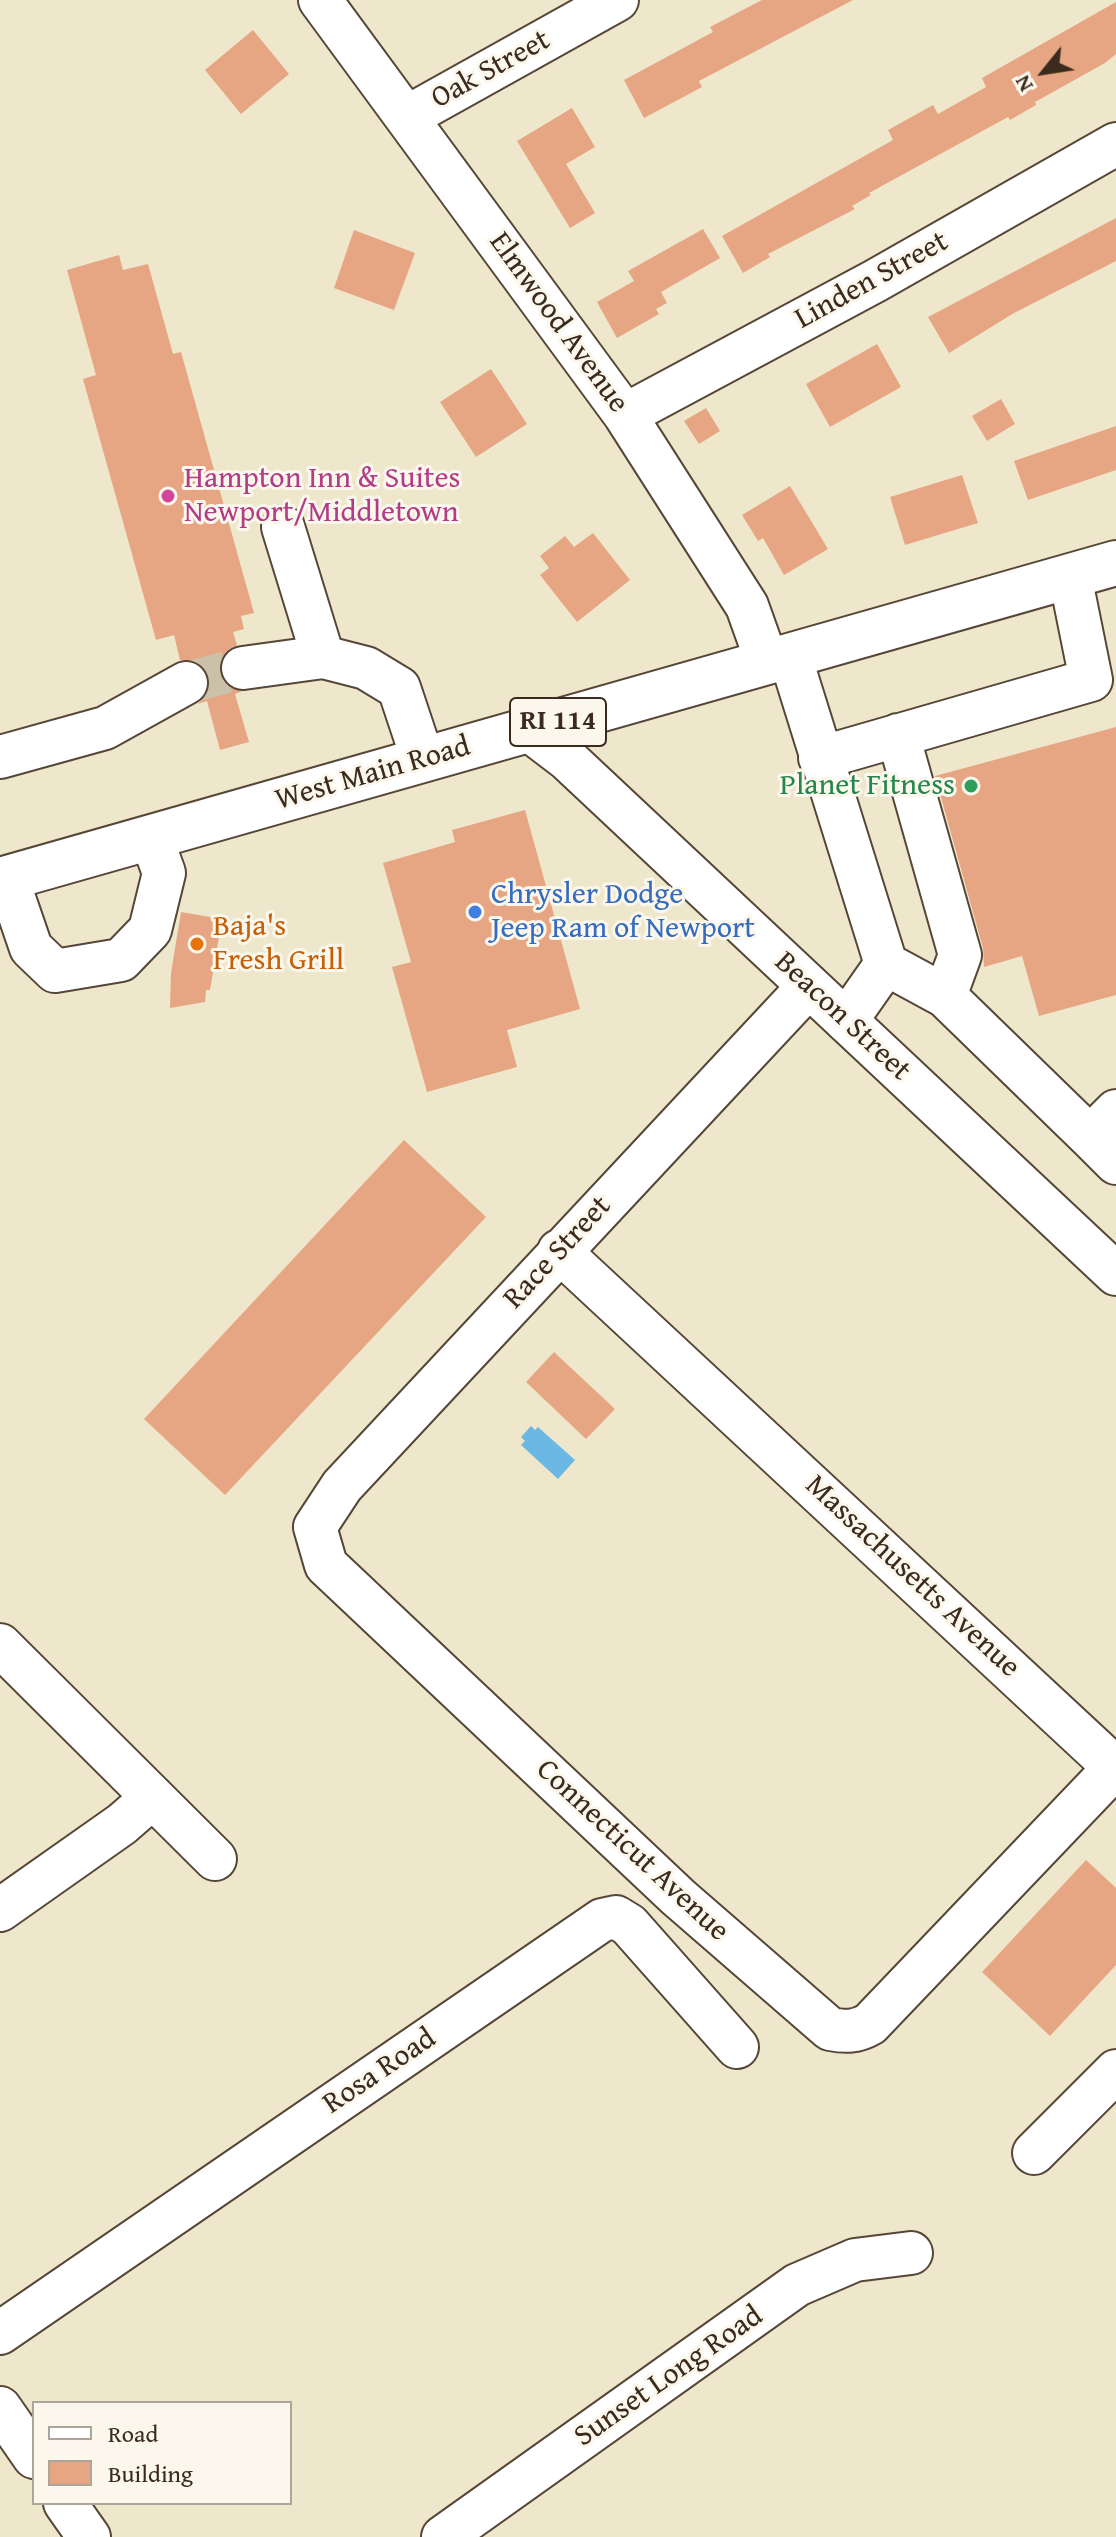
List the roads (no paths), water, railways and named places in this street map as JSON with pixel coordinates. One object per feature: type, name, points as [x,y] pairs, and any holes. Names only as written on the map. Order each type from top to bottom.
[{"type":"main road","name":"West Main Road","points":[[4,879],[1116,563]]},
{"type":"street","name":"Elmwood Avenue","points":[[320,0],[625,415],[779,659],[820,758],[886,964]]},
{"type":"street","name":"Oak Street","points":[[407,117],[617,0]]},
{"type":"street","name":"Linden Street","points":[[625,415],[875,281],[1116,144]]},
{"type":"street","points":[[283,527],[323,657]]},
{"type":"street","points":[[820,758],[1091,680],[1101,660],[1070,576]]},
{"type":"street","points":[[243,668],[323,657],[366,668],[399,688],[423,760]]},
{"type":"street","points":[[0,757],[105,728],[186,683]]},
{"type":"street","name":"Beacon Street","points":[[529,730],[567,759],[1116,1274]]},
{"type":"street","points":[[898,735],[960,955],[945,996]]},
{"type":"street","points":[[4,879],[31,948],[55,971],[121,960],[150,930],[161,887],[164,873],[151,837]]},
{"type":"street","points":[[846,1021],[886,964],[945,996],[1107,1137]]},
{"type":"street","name":"Race Street","points":[[315,1527],[342,1486],[809,986]]},
{"type":"street","name":"Massachusetts Avenue","points":[[559,1251],[1111,1764],[1103,1780],[973,1916]]},
{"type":"street","name":"Connecticut Avenue","points":[[315,1527],[326,1565],[342,1581],[678,1897],[830,2029],[849,2032],[870,2024],[973,1916]]},
{"type":"street","points":[[0,1645],[215,1859]]},
{"type":"street","points":[[0,1910],[122,1824],[153,1797]]},
{"type":"street","name":"Rosa Road","points":[[0,2333],[602,1920],[616,1917],[629,1925],[737,2047]]},
{"type":"street","points":[[1034,2153],[1116,2071]]},
{"type":"street","name":"Sunset Long Road","points":[[443,2537],[797,2285],[855,2260],[911,2253]]},
{"type":"street","points":[[0,2408],[32,2454]]},
{"type":"street","points":[[66,2505],[89,2537]]},
{"type":"water","points":[[531,1426],[535,1430],[538,1427],[575,1460],[558,1479],[521,1445],[525,1441],[521,1437]]},
{"type":"tunnel","points":[[186,683],[243,668]]},
{"type":"place","name":"Hampton Inn & Suites Newport/Middletown","points":[[168,496]]},
{"type":"place","name":"Planet Fitness","points":[[971,786]]},
{"type":"place","name":"Chrysler Dodge Jeep Ram of Newport","points":[[475,912]]},
{"type":"place","name":"Baja's Fresh Grill","points":[[197,944]]}]
